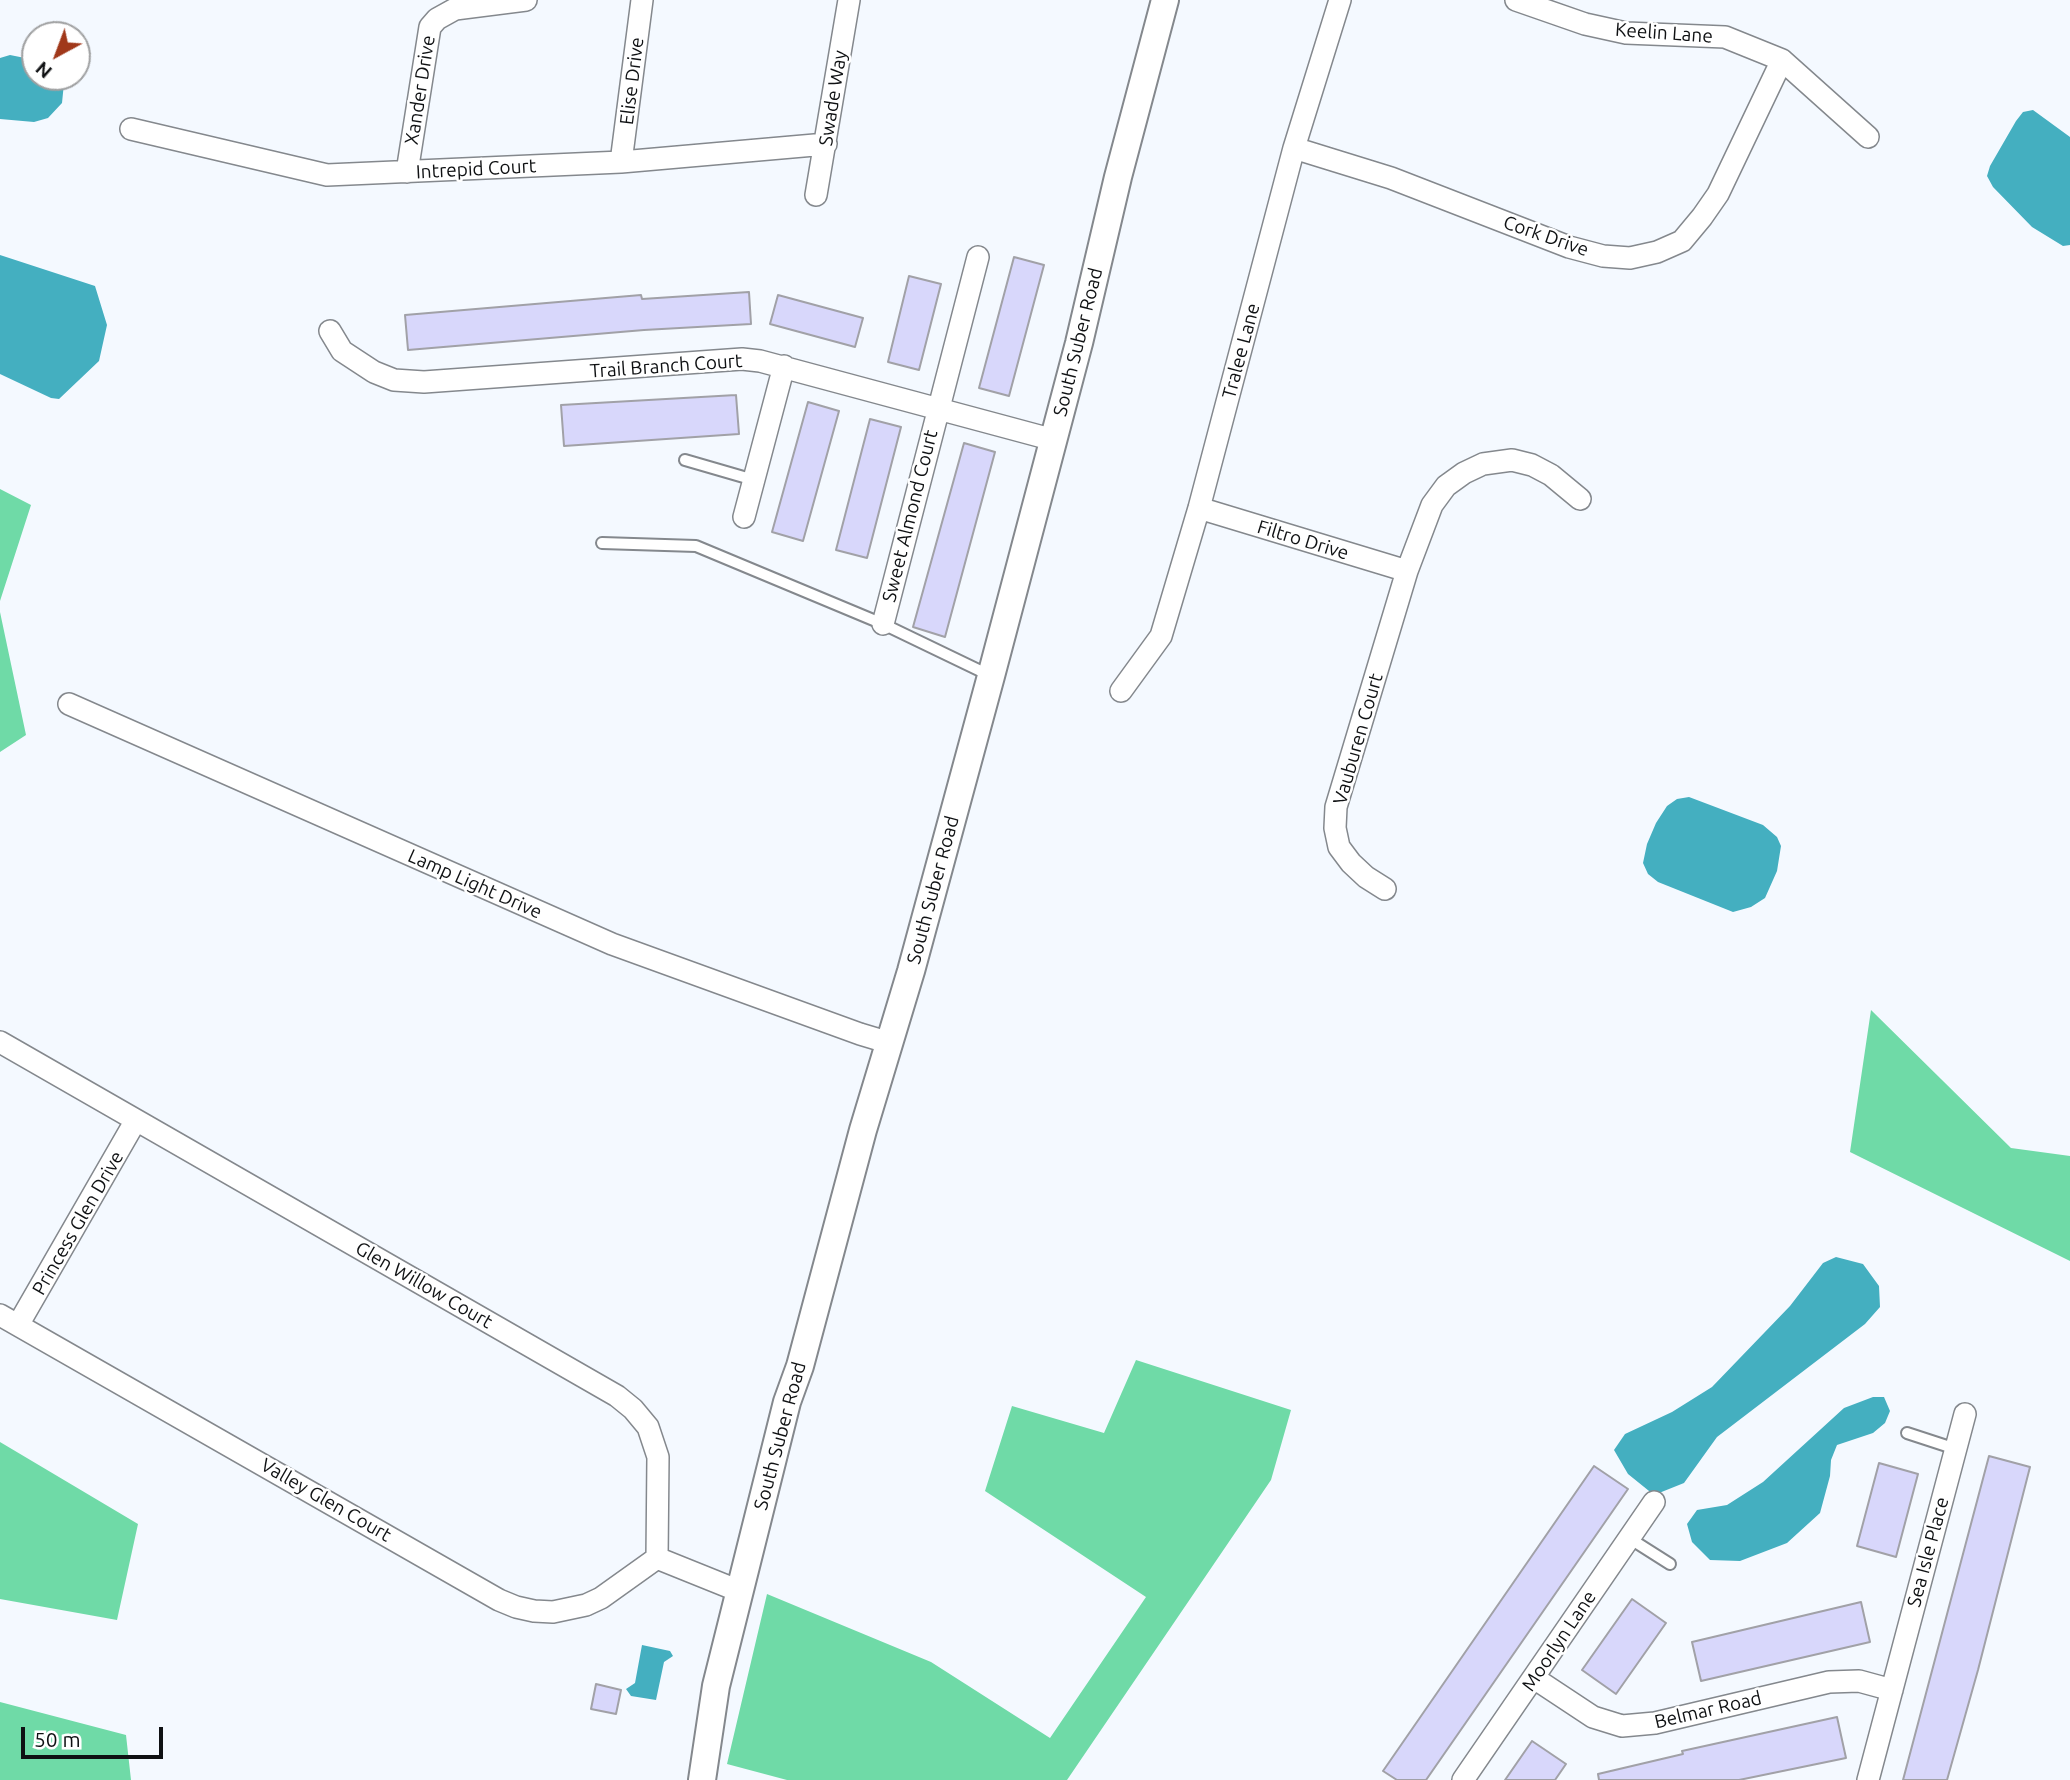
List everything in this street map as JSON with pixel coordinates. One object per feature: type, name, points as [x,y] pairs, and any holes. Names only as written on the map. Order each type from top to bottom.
[{"type":"street","name":"Xander Drive","points":[[407,172],[430,27],[437,19],[455,9],[526,0]]},
{"type":"street","name":"Elise Drive","points":[[621,162],[642,0]]},
{"type":"street","name":"Swade Way","points":[[816,195],[849,0]]},
{"type":"street","name":"South Suber Road","points":[[702,1780],[716,1686],[787,1402],[800,1366],[863,1130],[890,1043],[1054,440],[1118,177],[1165,0]]},
{"type":"street","name":"Tralee Lane","points":[[1121,691],[1161,636],[1199,508],[1294,148],[1340,0]]},
{"type":"street","name":"Keelin Lane","points":[[1516,0],[1585,24],[1626,33],[1725,37],[1782,60],[1868,136]]},
{"type":"street","name":"Cork Drive","points":[[1294,148],[1391,178],[1569,247],[1603,256],[1630,258],[1657,252],[1682,241],[1703,217],[1718,194],[1782,60]]},
{"type":"street","name":"Intrepid Court","points":[[131,129],[327,176],[621,162],[826,144]]},
{"type":"street","name":"Sweet Almond Court","points":[[883,624],[978,257]]},
{"type":"street","name":"Trail Branch Court","points":[[330,331],[342,351],[374,372],[410,383],[742,359],[784,366],[1054,440]]},
{"type":"street","points":[[744,517],[784,366]]},
{"type":"street","name":"Vauburen Court","points":[[1385,889],[1366,877],[1339,847],[1335,828],[1336,807],[1408,571],[1432,505],[1447,485],[1483,464],[1512,460],[1532,465],[1551,475],[1580,499]]},
{"type":"street","name":"Filtro Drive","points":[[1199,508],[1408,571]]},
{"type":"street","name":"Lamp Light Drive","points":[[69,704],[612,944],[890,1043]]},
{"type":"street","name":"Glen Willow Court","points":[[0,1042],[617,1396],[633,1409],[648,1427],[658,1457],[657,1558]]},
{"type":"street","name":"Princess Glen Drive","points":[[9,1320],[136,1120]]},
{"type":"street","name":"Valley Glen Court","points":[[9,1320],[499,1600],[516,1607],[552,1612],[586,1605],[601,1598],[657,1558]]},
{"type":"street","name":"Sea Isle Place","points":[[1868,1780],[1965,1414]]},
{"type":"street","name":"Moorlyn Lane","points":[[1463,1780],[1654,1502]]},
{"type":"street","points":[[657,1558],[739,1591]]},
{"type":"street","name":"Belmar Road","points":[[1534,1678],[1594,1717],[1622,1726],[1655,1723],[1829,1682],[1859,1681],[1892,1690]]},
{"type":"lane","points":[[685,460],[754,480]]},
{"type":"lane","points":[[602,543],[696,546],[883,624],[990,676]]},
{"type":"lane","points":[[1907,1433],[1956,1449]]},
{"type":"lane","points":[[1629,1538],[1670,1564]]},
{"type":"green space","points":[[0,489],[31,505],[0,601]]},
{"type":"green space","points":[[0,612],[26,735],[0,752]]},
{"type":"green space","points":[[1871,1010],[2011,1148],[2070,1156],[2070,1261],[1850,1152]]},
{"type":"green space","points":[[1136,1360],[1291,1410],[1271,1480],[1067,1780],[787,1780],[727,1764],[767,1594],[931,1662],[1050,1738],[1146,1597],[985,1491],[1012,1406],[1104,1433]]},
{"type":"green space","points":[[0,1442],[138,1524],[117,1620],[0,1599]]},
{"type":"green space","points":[[0,1702],[126,1735],[131,1780],[0,1780]]},
{"type":"water","points":[[10,55],[21,57],[21,91],[63,91],[62,103],[48,118],[34,122],[0,119],[0,58]]},
{"type":"water","points":[[2033,110],[2070,137],[2070,245],[2063,246],[2032,227],[1993,187],[1987,176],[2016,121],[2023,112]]},
{"type":"water","points":[[0,255],[95,286],[107,325],[99,361],[59,399],[51,398],[0,374]]},
{"type":"water","points":[[1689,797],[1763,825],[1777,837],[1781,846],[1777,871],[1765,898],[1751,907],[1733,912],[1658,882],[1648,874],[1643,863],[1656,823],[1667,806],[1677,799]]},
{"type":"water","points":[[1836,1257],[1863,1264],[1879,1286],[1880,1307],[1865,1324],[1717,1437],[1684,1483],[1654,1495],[1628,1474],[1614,1450],[1625,1434],[1672,1412],[1712,1387],[1790,1306],[1823,1263]]},
{"type":"water","points":[[1873,1397],[1884,1397],[1890,1411],[1885,1423],[1873,1433],[1837,1445],[1831,1460],[1830,1476],[1820,1513],[1787,1543],[1740,1561],[1710,1560],[1692,1542],[1687,1524],[1697,1510],[1727,1505],[1763,1482],[1844,1408]]},
{"type":"water","points":[[642,1645],[670,1651],[673,1656],[664,1662],[656,1700],[631,1696],[626,1689],[635,1683]]},
{"type":"building","points":[[1014,257],[1044,265],[1009,396],[979,388]]},
{"type":"building","points":[[909,276],[941,284],[919,370],[888,362]]},
{"type":"building","points":[[749,292],[751,324],[644,330],[408,350],[405,315],[641,295],[642,299]]},
{"type":"building","points":[[778,295],[863,318],[855,347],[770,324]]},
{"type":"building","points":[[736,395],[739,434],[564,446],[561,405]]},
{"type":"building","points":[[808,402],[839,411],[803,541],[772,532]]},
{"type":"building","points":[[870,419],[901,427],[867,558],[836,550]]},
{"type":"building","points":[[964,443],[995,452],[945,637],[913,627]]},
{"type":"building","points":[[1989,1456],[2030,1467],[1978,1670],[1947,1780],[1903,1780]]},
{"type":"building","points":[[1879,1463],[1918,1474],[1896,1557],[1857,1546]]},
{"type":"building","points":[[1594,1466],[1628,1489],[1426,1780],[1397,1780],[1383,1771]]},
{"type":"building","points":[[1632,1599],[1666,1623],[1616,1694],[1582,1670]]},
{"type":"building","points":[[1861,1602],[1870,1642],[1701,1681],[1692,1642]]},
{"type":"building","points":[[596,1684],[621,1690],[616,1714],[591,1709]]},
{"type":"building","points":[[1837,1717],[1846,1758],[1739,1780],[1599,1780],[1598,1774],[1683,1754],[1682,1751]]},
{"type":"building","points":[[1532,1741],[1566,1764],[1555,1780],[1505,1780]]}]
